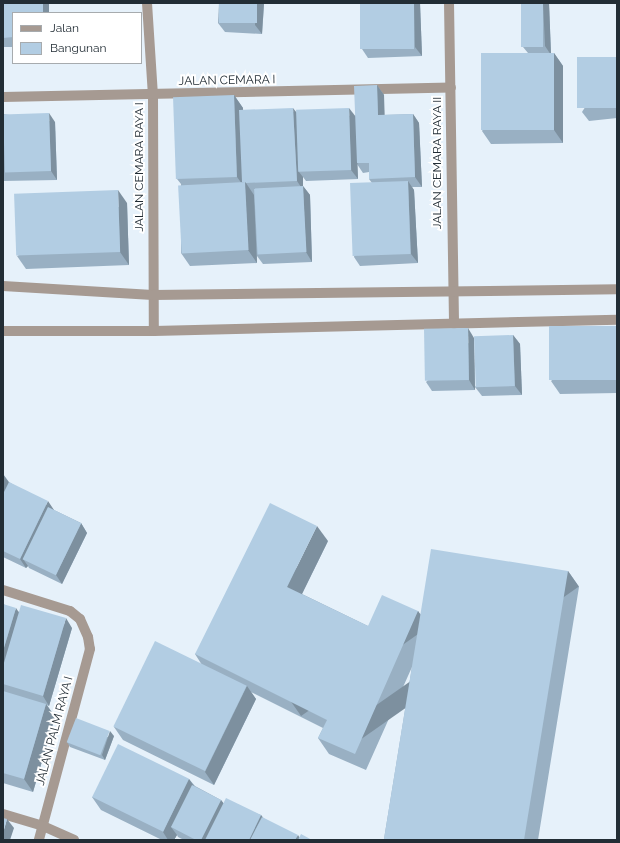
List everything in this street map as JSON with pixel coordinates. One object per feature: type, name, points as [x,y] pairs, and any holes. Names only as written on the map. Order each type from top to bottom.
[{"type":"street","name":"JALAN CEMARA RAYA I","points":[[147,3],[153,96],[154,331]]},
{"type":"street","name":"JALAN CEMARA RAYA II","points":[[449,3],[452,291],[454,324]]},
{"type":"street","name":"JALAN CEMARA I","points":[[3,97],[153,96],[451,88]]},
{"type":"street","points":[[3,286],[153,295],[617,289]]},
{"type":"street","points":[[3,330],[154,331],[617,320]]},
{"type":"street","name":"JALAN PALM RAYA I","points":[[3,590],[70,611],[80,618],[86,628],[90,649],[39,840]]},
{"type":"street","points":[[3,814],[43,826],[74,840]]},
{"type":"building","points":[[3,3],[43,3],[43,12],[12,12],[12,37],[3,38]]},
{"type":"building","points":[[219,3],[257,3],[257,23],[219,23]]},
{"type":"building","points":[[360,3],[414,3],[414,49],[360,49]]},
{"type":"building","points":[[521,3],[543,3],[543,47],[521,47]]},
{"type":"building","points":[[481,53],[554,53],[554,130],[481,130]]},
{"type":"building","points":[[577,57],[617,57],[617,108],[577,108]]},
{"type":"building","points":[[377,85],[378,115],[413,114],[415,177],[369,179],[369,163],[357,163],[354,86]]},
{"type":"building","points":[[234,95],[237,177],[176,179],[173,97]]},
{"type":"building","points":[[293,108],[297,181],[242,182],[239,110]]},
{"type":"building","points":[[349,108],[351,170],[298,172],[296,110]]},
{"type":"building","points":[[49,113],[51,171],[5,173],[3,115]]},
{"type":"building","points":[[408,181],[411,254],[353,256],[350,183]]},
{"type":"building","points":[[245,182],[249,250],[182,253],[178,186]]},
{"type":"building","points":[[303,186],[306,252],[258,254],[254,189]]},
{"type":"building","points":[[118,190],[120,252],[16,256],[14,194]]},
{"type":"building","points":[[549,326],[617,326],[617,380],[549,380]]},
{"type":"building","points":[[468,328],[469,380],[425,381],[424,329]]},
{"type":"building","points":[[513,335],[515,386],[476,387],[474,336]]},
{"type":"building","points":[[9,482],[48,501],[20,559],[3,551],[3,494]]},
{"type":"building","points":[[270,503],[317,526],[287,587],[368,626],[382,595],[418,611],[355,754],[318,738],[327,720],[195,654]]},
{"type":"building","points":[[48,507],[81,523],[56,575],[23,559]]},
{"type":"building","points":[[431,549],[568,571],[524,840],[384,839]]},
{"type":"building","points":[[3,604],[16,608],[3,651]]},
{"type":"building","points":[[21,605],[66,618],[43,696],[3,684],[3,666]]},
{"type":"building","points":[[155,641],[247,686],[205,771],[113,726]]},
{"type":"building","points":[[3,691],[46,704],[24,779],[3,773]]},
{"type":"building","points":[[76,718],[110,731],[100,755],[67,742]]},
{"type":"building","points":[[118,744],[189,779],[163,832],[92,797]]},
{"type":"building","points":[[192,785],[221,800],[201,840],[196,840],[171,827]]},
{"type":"building","points":[[226,798],[261,815],[249,840],[205,840]]},
{"type":"building","points":[[262,817],[298,835],[295,840],[250,840]]},
{"type":"building","points":[[3,818],[7,819],[3,833]]},
{"type":"building","points":[[301,834],[312,840],[298,840]]}]
